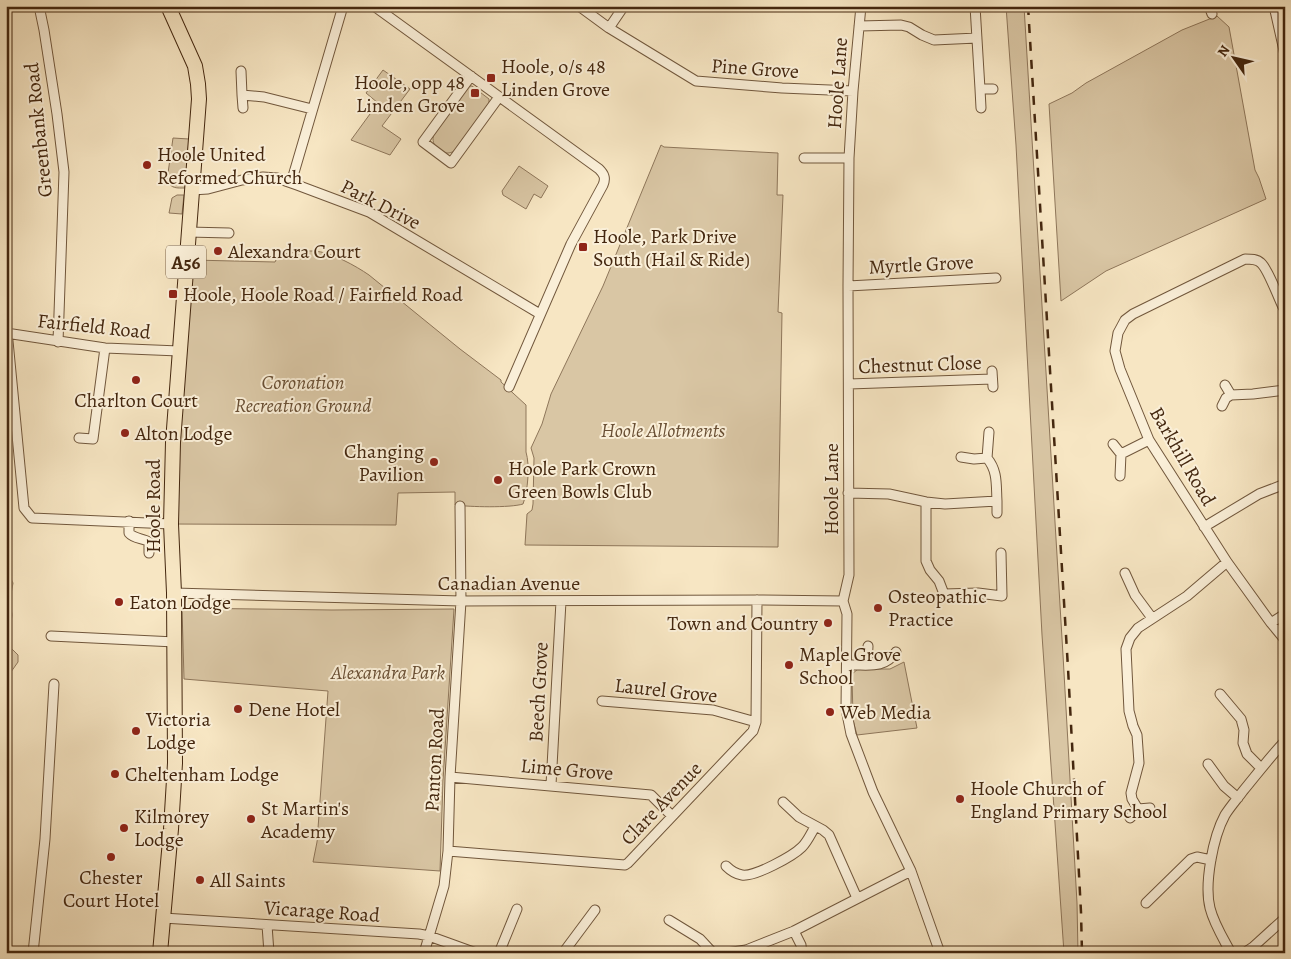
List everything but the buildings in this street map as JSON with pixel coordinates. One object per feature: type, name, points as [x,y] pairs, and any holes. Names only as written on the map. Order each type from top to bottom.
[{"type":"highway","name":"Hoole Road","points":[[160,953],[175,763],[175,642],[171,524],[172,442],[198,117],[198,76],[192,57],[168,6]]},
{"type":"street","name":"Greenbank Road","points":[[39,6],[54,95],[64,172],[58,342]]},
{"type":"street","points":[[291,183],[343,6]]},
{"type":"street","points":[[374,6],[599,169],[604,175],[603,185],[571,244],[509,387]]},
{"type":"street","name":"Pine Grove","points":[[579,6],[609,28],[696,81],[782,88],[853,91]]},
{"type":"street","points":[[609,28],[624,6]]},
{"type":"street","name":"Hoole Lane","points":[[861,6],[853,91],[850,158],[848,575],[843,601],[847,614],[848,665],[846,709],[851,734],[873,792],[911,871],[940,953]]},
{"type":"street","points":[[974,6],[981,108]]},
{"type":"street","points":[[1274,6],[1285,55]]},
{"type":"street","points":[[859,26],[901,25],[934,40],[977,38]]},
{"type":"street","points":[[241,70],[243,108]]},
{"type":"street","points":[[471,76],[423,142],[451,162],[499,97]]},
{"type":"street","points":[[980,89],[993,89]]},
{"type":"street","points":[[242,95],[264,97],[312,109]]},
{"type":"street","points":[[804,158],[850,158]]},
{"type":"street","name":"Park Drive","points":[[192,190],[208,189],[242,180],[263,177],[277,178],[369,212],[540,314]]},
{"type":"street","points":[[188,232],[229,233]]},
{"type":"street","name":"Barkhill Road","points":[[1284,308],[1260,262],[1246,259],[1133,314],[1125,320],[1118,333],[1115,351],[1120,369],[1149,440],[1227,562],[1285,640]]},
{"type":"street","name":"Myrtle Grove","points":[[848,286],[996,278]]},
{"type":"street","name":"Fairfield Road","points":[[6,334],[104,348],[179,351]]},
{"type":"street","points":[[6,338],[8,342],[24,508],[32,518],[171,524]]},
{"type":"street","points":[[79,438],[93,439],[104,348]]},
{"type":"street","name":"Chestnut Close","points":[[849,384],[992,379]]},
{"type":"street","points":[[1226,385],[1231,395]]},
{"type":"street","points":[[1222,406],[1226,398],[1231,395],[1285,390]]},
{"type":"street","points":[[989,432],[987,458],[995,471],[997,513]]},
{"type":"street","points":[[1121,454],[1149,440]]},
{"type":"street","points":[[1113,444],[1121,454],[1120,476]]},
{"type":"street","points":[[961,457],[987,458]]},
{"type":"street","points":[[1204,527],[1259,494],[1285,484]]},
{"type":"street","points":[[848,493],[889,494],[944,504],[997,501]]},
{"type":"street","points":[[926,502],[926,561],[944,594],[978,593],[1002,596],[1002,553]]},
{"type":"street","name":"Panton Road","points":[[424,953],[444,886],[448,850],[450,777],[461,601],[460,506]]},
{"type":"street","points":[[129,521],[129,534],[132,537],[145,539],[149,542],[150,553]]},
{"type":"street","points":[[1138,809],[1131,793],[1139,763],[1137,735],[1129,711],[1126,649],[1130,638],[1138,628],[1186,596],[1227,562]]},
{"type":"street","points":[[1125,573],[1135,596],[1152,618]]},
{"type":"street","name":"Canadian Avenue","points":[[174,593],[461,601],[843,601]]},
{"type":"street","points":[[756,722],[757,600]]},
{"type":"street","name":"Beech Grove","points":[[551,785],[561,601]]},
{"type":"street","points":[[1271,623],[1285,614]]},
{"type":"street","points":[[52,636],[175,642]]},
{"type":"street","points":[[867,664],[868,646]]},
{"type":"street","points":[[848,665],[878,665],[892,658],[896,652]]},
{"type":"street","points":[[33,953],[45,839],[54,684]]},
{"type":"street","points":[[1220,694],[1241,719],[1246,754],[1261,768]]},
{"type":"street","name":"Laurel Grove","points":[[602,701],[714,710],[756,722]]},
{"type":"street","name":"Clare Avenue","points":[[448,850],[625,865],[753,731],[756,722]]},
{"type":"street","points":[[1231,953],[1216,925],[1210,906],[1208,888],[1211,860],[1217,836],[1224,816],[1261,768],[1285,741]]},
{"type":"street","points":[[1208,764],[1224,786],[1238,798]]},
{"type":"street","name":"Lime Grove","points":[[450,777],[650,795],[672,816]]},
{"type":"street","points":[[783,802],[799,817],[823,830],[829,836],[857,898]]},
{"type":"street","points":[[1130,818],[1138,809],[1150,808]]},
{"type":"street","points":[[726,866],[742,875],[751,875],[772,866],[804,846],[815,827]]},
{"type":"street","points":[[1146,903],[1191,859],[1211,860]]},
{"type":"street","points":[[727,953],[746,950],[794,931],[911,871]]},
{"type":"street","points":[[499,953],[517,909]]},
{"type":"street","points":[[563,953],[595,910]]},
{"type":"street","name":"Vicarage Road","points":[[163,918],[429,936],[476,953]]},
{"type":"street","points":[[1244,953],[1256,950],[1285,918]]},
{"type":"street","points":[[669,920],[700,939],[712,953]]},
{"type":"street","points":[[267,925],[269,953]]},
{"type":"street","points":[[794,931],[802,953]]},
{"type":"green space","points":[[1006,6],[1024,6],[1063,655],[1077,903],[1078,953],[1064,953],[1042,635],[1016,145]]},
{"type":"green space","points":[[1217,16],[1229,27],[1255,170],[1266,199],[1106,271],[1061,301],[1049,104],[1072,93],[1086,83],[1182,30]]},
{"type":"green space","points":[[383,70],[410,89],[382,126],[401,139],[390,155],[351,140],[378,103],[366,93]]},
{"type":"green space","points":[[469,86],[472,86],[489,99],[489,104],[454,151],[450,153],[442,152],[435,146],[434,134]]},
{"type":"green space","points":[[173,138],[189,139],[185,188],[172,186],[167,180]]},
{"type":"green space","name":"Hoole Allotments","points":[[661,145],[664,147],[778,153],[777,195],[783,195],[778,312],[782,313],[778,547],[525,545],[527,514],[532,510],[533,504],[534,458],[531,448],[542,424],[551,394],[603,286]]},
{"type":"green space","points":[[519,166],[548,186],[541,198],[534,194],[526,209],[503,195],[502,191]]},
{"type":"green space","points":[[177,195],[184,195],[182,214],[169,213],[172,198]]},
{"type":"green space","name":"Coronation Recreation Ground","points":[[302,251],[328,254],[369,275],[501,380],[526,405],[528,478],[523,504],[500,507],[462,506],[455,505],[455,492],[398,493],[396,525],[171,524],[192,260],[275,262],[279,256]]},
{"type":"green space","points":[[6,569],[13,583],[10,600],[12,615],[10,631],[6,640]]},
{"type":"green space","name":"Alexandra Park","points":[[182,608],[454,609],[443,781],[440,871],[313,862],[317,842],[328,691],[184,679]]},
{"type":"green space","points":[[6,643],[18,655],[18,662],[6,679]]},
{"type":"green space","points":[[904,662],[917,728],[857,735],[853,720],[852,674],[858,669],[890,669]]},
{"type":"railway","points":[[1028,6],[1068,668],[1082,953]]},
{"type":"place","name":"Hoole, o/s 48 Linden Grove","points":[[491,78]]},
{"type":"place","name":"Hoole, opp 48 Linden Grove","points":[[475,93]]},
{"type":"place","name":"Hoole United Reformed Church","points":[[147,165]]},
{"type":"place","name":"Hoole, Park Drive South (Hail & Ride)","points":[[583,247]]},
{"type":"place","name":"Alexandra Court","points":[[218,251]]},
{"type":"place","name":"Hoole, Hoole Road / Fairfield Road","points":[[173,294]]},
{"type":"place","name":"Charlton Court","points":[[136,380]]},
{"type":"place","name":"Alton Lodge","points":[[125,433]]},
{"type":"place","name":"Changing Pavilion","points":[[434,462]]},
{"type":"place","name":"Hoole Park Crown Green Bowls Club","points":[[498,480]]},
{"type":"place","name":"Eaton Lodge","points":[[119,602]]},
{"type":"place","name":"Osteopathic Practice","points":[[878,608]]},
{"type":"place","name":"Town and Country","points":[[828,623]]},
{"type":"place","name":"Maple Grove School","points":[[789,665]]},
{"type":"place","name":"Dene Hotel","points":[[238,709]]},
{"type":"place","name":"Web Media","points":[[830,712]]},
{"type":"place","name":"Victoria Lodge","points":[[136,731]]},
{"type":"place","name":"Cheltenham Lodge","points":[[115,774]]},
{"type":"place","name":"Hoole Church of England Primary School","points":[[960,799]]},
{"type":"place","name":"St Martin's Academy","points":[[251,819]]},
{"type":"place","name":"Kilmorey Lodge","points":[[124,828]]},
{"type":"place","name":"Chester Court Hotel","points":[[111,857]]},
{"type":"place","name":"All Saints","points":[[200,880]]}]
